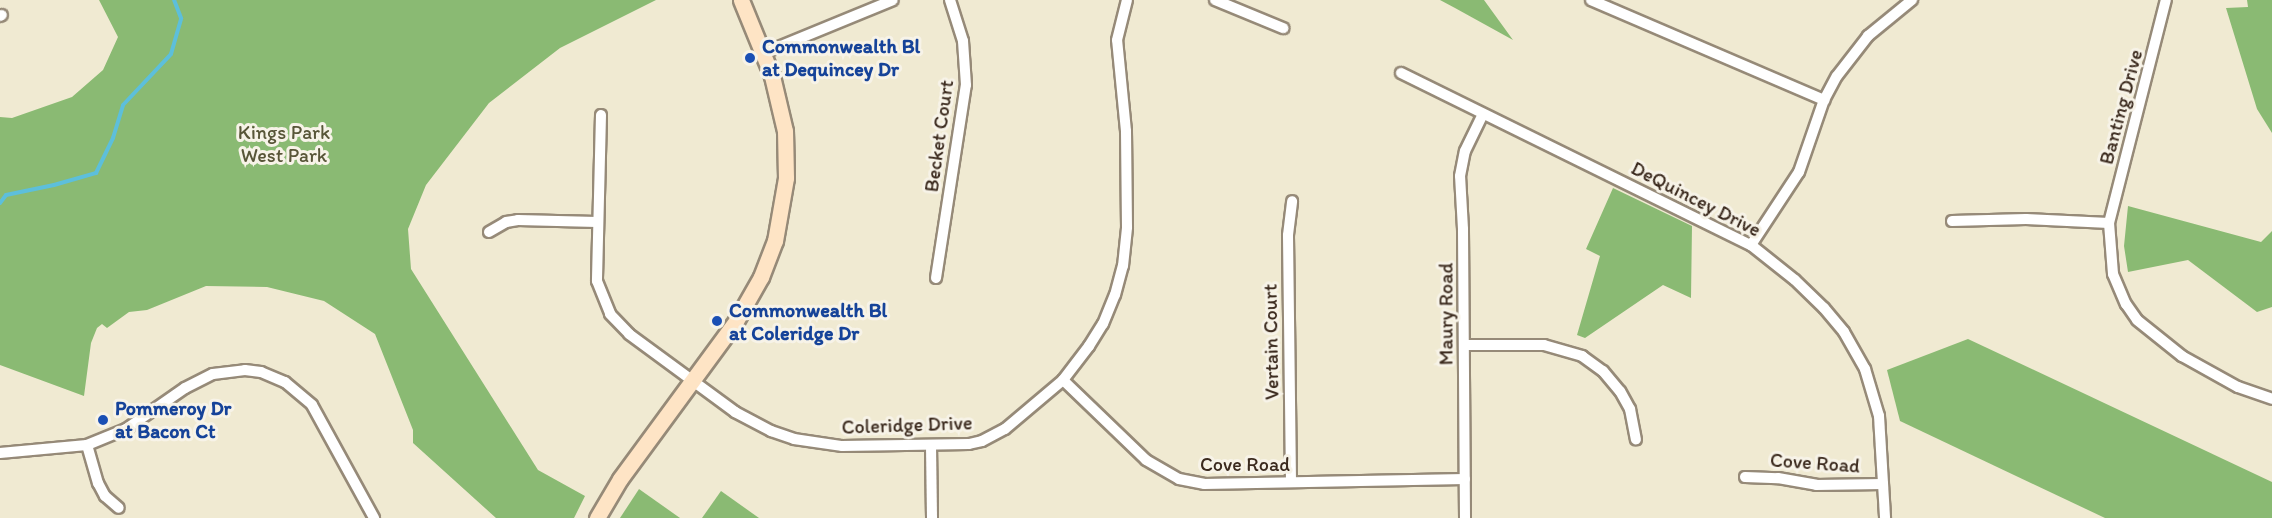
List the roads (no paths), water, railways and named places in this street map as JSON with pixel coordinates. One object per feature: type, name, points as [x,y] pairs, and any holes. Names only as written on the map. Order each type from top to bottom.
[{"type":"street","points":[[597,518],[620,479],[752,296],[768,260],[780,221],[786,178],[785,131],[777,90],[764,52],[741,0]]},
{"type":"street","points":[[764,52],[893,0]]},
{"type":"street","name":"Becket Court","points":[[936,278],[966,85],[963,41],[950,0]]},
{"type":"street","name":"Coleridge Drive","points":[[601,115],[597,281],[610,314],[629,334],[749,420],[794,439],[842,446],[969,444],[993,436],[1063,380],[1103,324],[1123,266],[1127,227],[1126,131],[1117,40],[1127,0]]},
{"type":"street","points":[[1215,0],[1283,28]]},
{"type":"street","points":[[1591,0],[1824,100]]},
{"type":"street","points":[[1751,245],[1799,172],[1824,100],[1846,62],[1868,36],[1912,0]]},
{"type":"street","name":"Banting Drive","points":[[2166,0],[2109,223],[2113,274],[2126,304],[2138,320],[2182,356],[2238,387],[2272,399]]},
{"type":"street","name":"DeQuincey Drive","points":[[1401,73],[1751,245],[1824,308],[1859,355],[1872,386],[1879,416],[1884,518]]},
{"type":"street","name":"Maury Road","points":[[1465,518],[1465,345],[1460,176],[1466,151],[1483,114]]},
{"type":"street","name":"Vertain Court","points":[[1291,482],[1288,235],[1292,201]]},
{"type":"street","points":[[1952,220],[2026,219],[2109,223]]},
{"type":"street","points":[[489,231],[506,222],[518,220],[597,222]]},
{"type":"street","points":[[1465,345],[1544,345],[1582,356],[1603,371],[1620,391],[1630,409],[1636,439]]},
{"type":"street","points":[[0,453],[87,445],[126,429],[184,388],[213,374],[245,370],[261,372],[285,382],[312,405],[374,518]]},
{"type":"street","name":"Cove Road","points":[[1063,380],[1146,460],[1162,472],[1196,483],[1465,479]]},
{"type":"street","points":[[87,445],[98,483],[105,496],[119,508]]},
{"type":"street","points":[[931,446],[932,518]]},
{"type":"street","name":"Cove Road","points":[[1745,477],[1778,478],[1816,485],[1883,484]]},
{"type":"waterway","points":[[0,203],[6,195],[96,173],[113,138],[123,105],[171,54],[181,18],[174,0]]},
{"type":"place","name":"Commonwealth Bl at Dequincey Dr","points":[[750,58]]},
{"type":"place","name":"Commonwealth Bl at Coleridge Dr","points":[[717,321]]},
{"type":"place","name":"Pommeroy Dr at Bacon Ct","points":[[103,420]]},
{"type":"park label","name":"Kings Park West Park","points":[[284,144]]}]
